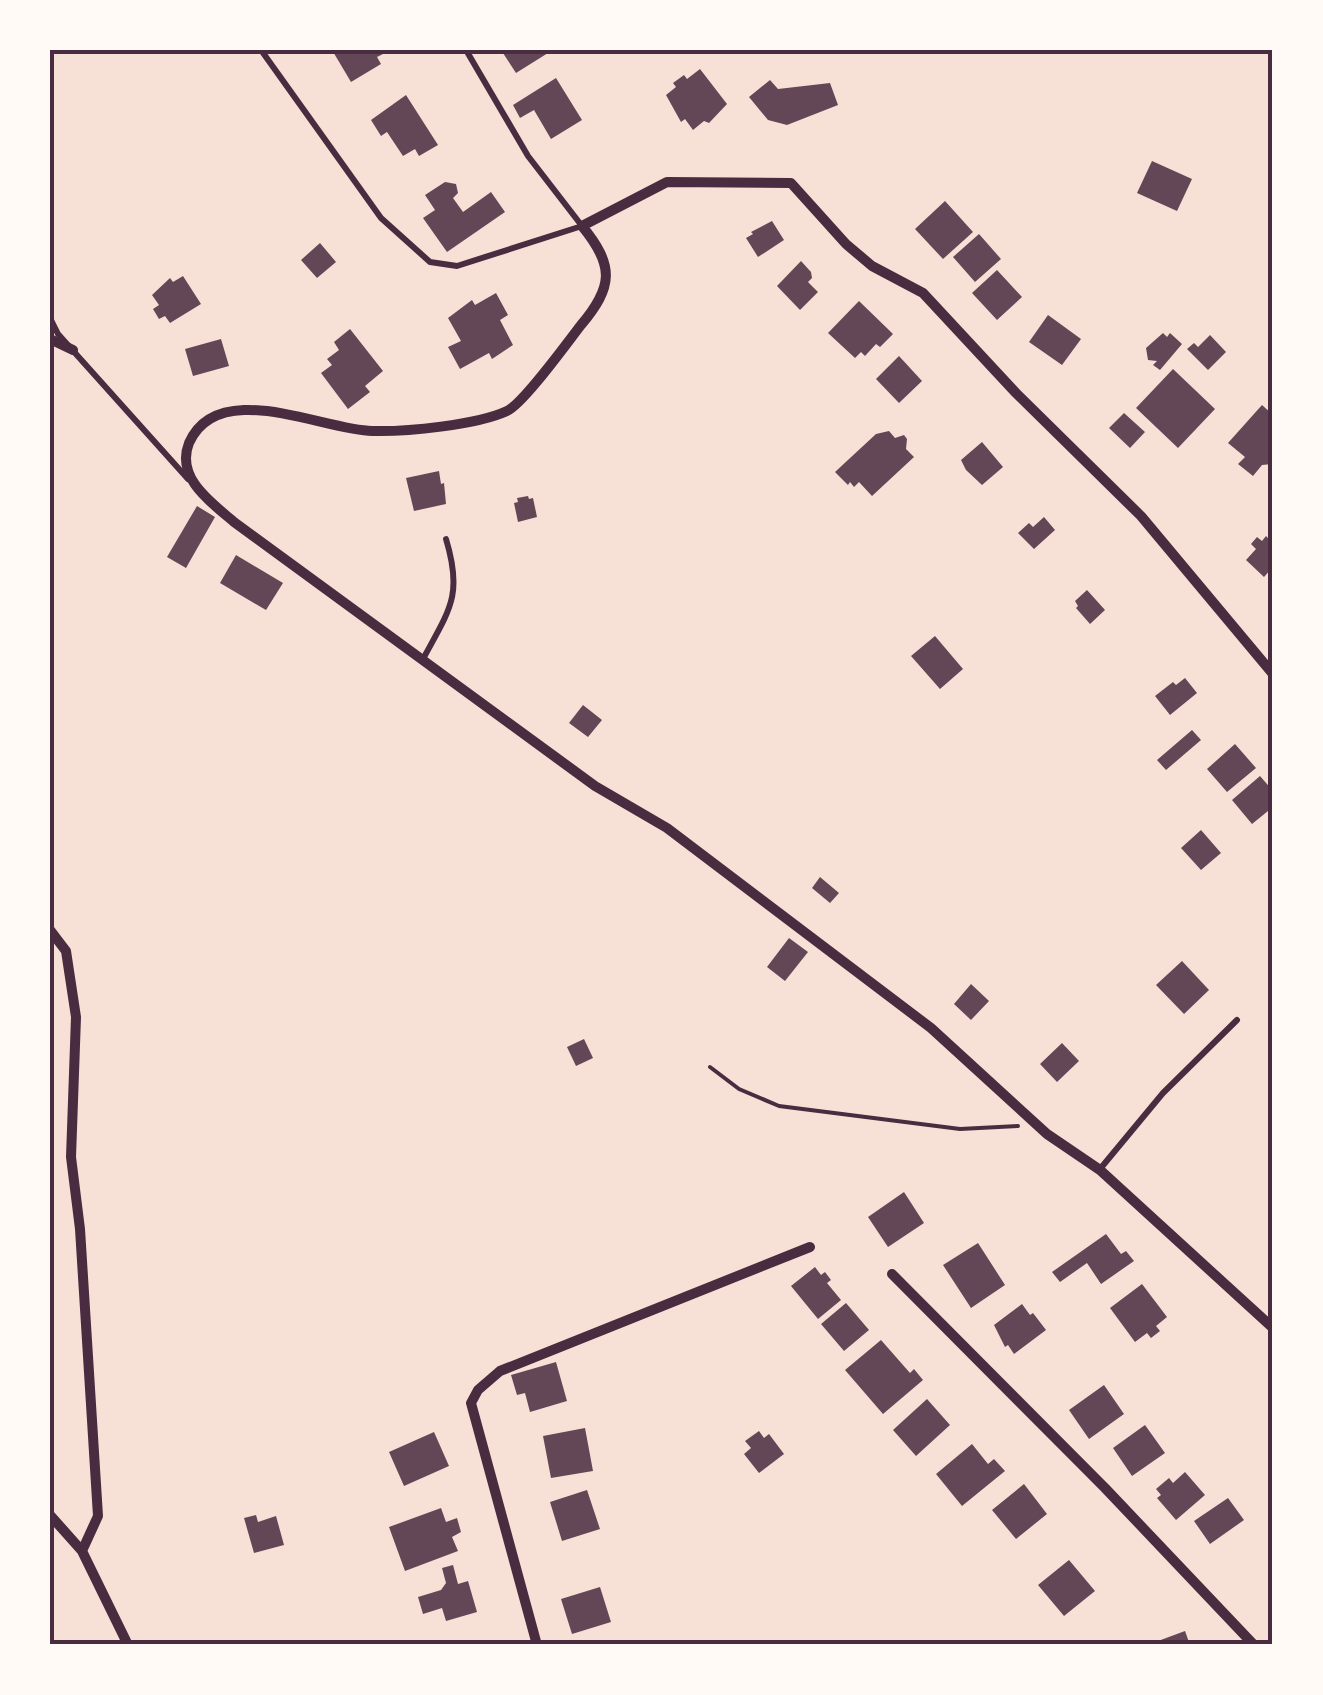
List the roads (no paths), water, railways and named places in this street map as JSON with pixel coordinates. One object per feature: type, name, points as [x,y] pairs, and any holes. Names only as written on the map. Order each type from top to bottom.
[{"type":"street","points":[[1273,674],[1142,516],[1016,393],[922,292],[872,266],[846,244],[791,182],[668,182],[582,226],[598,246],[606,275],[602,299],[512,410],[481,420],[372,431],[271,410],[218,415],[199,428],[188,444],[186,464],[196,488],[234,522],[595,786],[667,828],[931,1028],[1047,1134],[1100,1170],[1273,1328]]},
{"type":"street","points":[[50,340],[74,350]]},
{"type":"street","points":[[50,930],[66,951],[76,1017],[71,1157],[80,1229],[98,1516],[82,1550]]},
{"type":"street","points":[[537,1645],[471,1403],[478,1390],[500,1371],[810,1247]]},
{"type":"street","points":[[892,1274],[1106,1488],[1254,1645]]},
{"type":"street","points":[[50,1515],[82,1550],[128,1645]]},
{"type":"lane","points":[[261,50],[381,218],[430,262],[457,266],[582,226],[528,156],[466,50]]},
{"type":"lane","points":[[50,318],[196,488]]},
{"type":"lane","points":[[422,660],[454,595],[456,572],[446,539]]},
{"type":"lane","points":[[1100,1170],[1162,1092],[1237,1020]]}]
